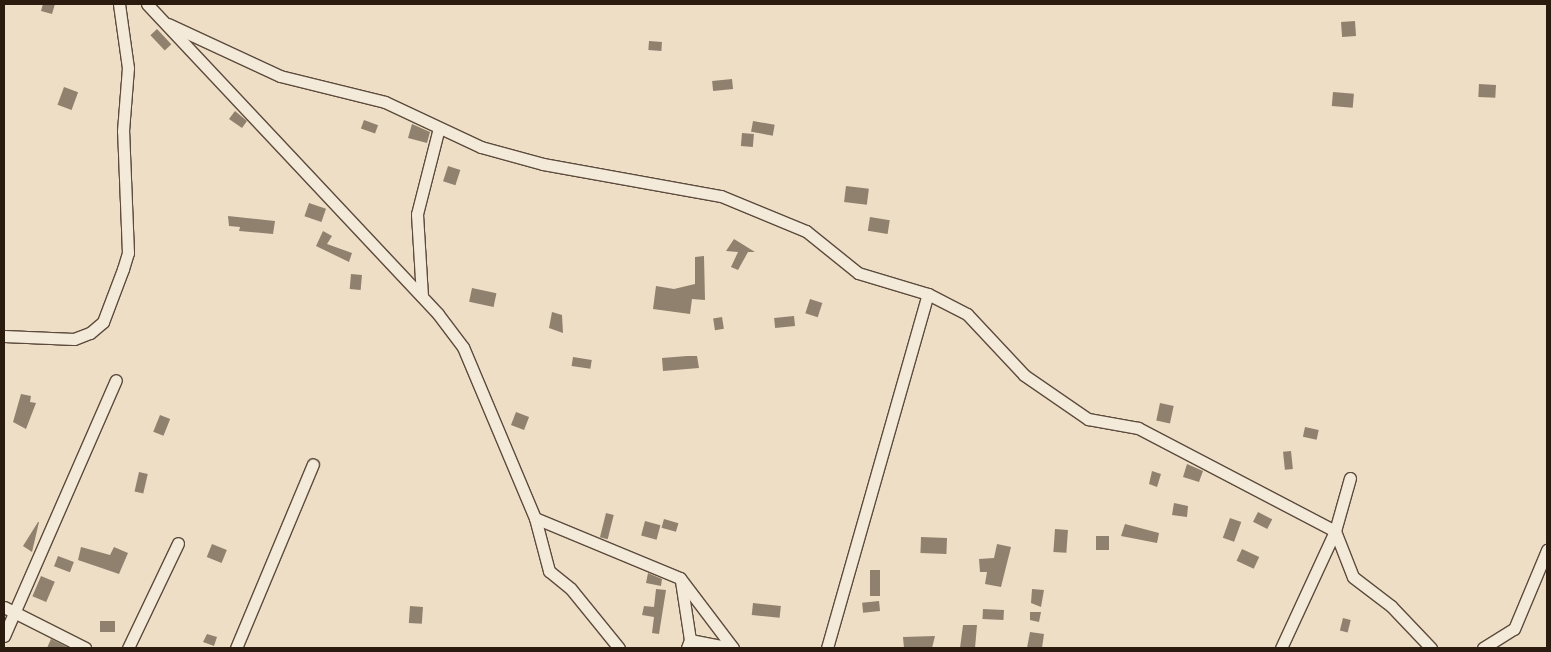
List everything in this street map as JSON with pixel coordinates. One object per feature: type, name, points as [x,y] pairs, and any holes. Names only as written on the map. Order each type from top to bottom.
[{"type":"street","points":[[4,336],[74,339],[90,333],[103,322],[123,269],[128,253],[124,131],[128,68],[119,4]]},
{"type":"street","points":[[146,4],[168,24],[422,296],[463,347],[536,518],[550,571],[571,588],[619,648]]},
{"type":"street","points":[[168,24],[280,76],[385,102],[481,147],[543,164],[721,196],[806,231],[858,273],[928,294],[967,314],[1024,375],[1088,419],[1138,428],[1336,531],[1353,578],[1391,606],[1431,648]]},
{"type":"street","points":[[422,296],[417,214],[439,128]]},
{"type":"street","points":[[827,648],[928,294]]},
{"type":"street","points":[[4,636],[116,380]]},
{"type":"street","points":[[236,648],[313,464]]},
{"type":"street","points":[[1281,648],[1336,531],[1350,478]]},
{"type":"street","points":[[536,518],[680,578],[732,648]]},
{"type":"street","points":[[128,648],[178,543]]},
{"type":"street","points":[[1483,648],[1514,629],[1547,550]]},
{"type":"street","points":[[680,578],[689,644],[732,648]]},
{"type":"street","points":[[4,607],[85,648]]},
{"type":"building","points":[[43,4],[55,4],[52,14],[41,11]]},
{"type":"building","points":[[1355,21],[1356,36],[1342,37],[1341,22]]},
{"type":"building","points":[[157,29],[171,44],[165,50],[150,35]]},
{"type":"building","points":[[649,41],[662,42],[661,51],[648,50]]},
{"type":"building","points":[[732,79],[733,89],[713,91],[712,81]]},
{"type":"building","points":[[1479,84],[1496,85],[1495,98],[1478,97]]},
{"type":"building","points":[[64,87],[78,92],[72,110],[58,105]]},
{"type":"building","points":[[1333,92],[1354,94],[1353,108],[1332,106]]},
{"type":"building","points":[[235,111],[247,121],[242,128],[229,119]]},
{"type":"building","points":[[364,120],[378,125],[375,134],[361,128]]},
{"type":"building","points":[[753,121],[775,125],[773,136],[751,132]]},
{"type":"building","points":[[412,124],[430,132],[427,143],[408,138]]},
{"type":"building","points":[[742,133],[754,134],[753,147],[741,146]]},
{"type":"building","points":[[448,166],[460,170],[455,185],[443,181]]},
{"type":"building","points":[[846,186],[869,189],[867,205],[844,202]]},
{"type":"building","points":[[309,203],[326,209],[321,222],[304,216]]},
{"type":"building","points":[[228,216],[275,221],[273,234],[239,231],[240,227],[229,226]]},
{"type":"building","points":[[870,217],[890,220],[888,234],[868,231]]},
{"type":"building","points":[[323,231],[332,236],[327,244],[352,253],[349,262],[316,246]]},
{"type":"building","points":[[734,239],[755,252],[748,252],[738,270],[731,267],[738,252],[726,251]]},
{"type":"building","points":[[704,256],[705,300],[692,299],[690,314],[653,309],[656,286],[674,289],[695,284],[695,257]]},
{"type":"building","points":[[351,274],[362,275],[361,290],[350,289]]},
{"type":"building","points":[[472,288],[496,293],[494,307],[469,302]]},
{"type":"building","points":[[810,299],[822,303],[818,317],[805,313]]},
{"type":"building","points":[[552,312],[562,315],[563,333],[549,328]]},
{"type":"building","points":[[794,316],[795,326],[775,328],[774,318]]},
{"type":"building","points":[[722,317],[724,329],[715,330],[713,318]]},
{"type":"building","points":[[697,356],[699,368],[663,371],[662,358]]},
{"type":"building","points":[[573,357],[592,360],[590,369],[572,366]]},
{"type":"building","points":[[21,394],[31,396],[30,402],[36,403],[26,429],[13,422]]},
{"type":"building","points":[[1160,403],[1174,406],[1170,424],[1156,421]]},
{"type":"building","points":[[516,412],[529,417],[524,430],[511,425]]},
{"type":"building","points":[[160,415],[170,419],[163,436],[153,432]]},
{"type":"building","points":[[1305,427],[1319,430],[1317,440],[1303,437]]},
{"type":"building","points":[[1291,451],[1293,469],[1285,470],[1283,452]]},
{"type":"building","points":[[1187,464],[1203,471],[1199,482],[1183,477]]},
{"type":"building","points":[[1152,471],[1161,474],[1157,487],[1149,484]]},
{"type":"building","points":[[139,472],[148,474],[143,494],[135,491]]},
{"type":"building","points":[[1174,503],[1188,506],[1187,517],[1172,515]]},
{"type":"building","points":[[1258,512],[1272,519],[1267,529],[1253,522]]},
{"type":"building","points":[[606,513],[614,515],[608,539],[600,537]]},
{"type":"building","points":[[1230,518],[1241,522],[1234,542],[1223,538]]},
{"type":"building","points":[[664,519],[678,523],[676,532],[662,528]]},
{"type":"building","points":[[645,521],[660,525],[657,540],[641,535]]},
{"type":"building","points":[[39,522],[32,552],[23,546]]},
{"type":"building","points":[[1125,524],[1159,533],[1157,543],[1121,536]]},
{"type":"building","points":[[1055,529],[1068,530],[1066,553],[1053,552]]},
{"type":"building","points":[[1096,536],[1109,536],[1109,550],[1096,550]]},
{"type":"building","points":[[921,537],[947,538],[946,554],[920,553]]},
{"type":"building","points":[[212,544],[227,550],[222,563],[207,557]]},
{"type":"building","points":[[997,544],[1011,547],[1001,587],[985,584],[987,572],[980,572],[979,559],[994,558]]},
{"type":"building","points":[[81,547],[110,555],[114,547],[128,553],[119,574],[78,560]]},
{"type":"building","points":[[1242,549],[1259,557],[1254,569],[1237,561]]},
{"type":"building","points":[[58,556],[74,562],[70,572],[54,566]]},
{"type":"building","points":[[870,570],[880,570],[880,596],[870,596]]},
{"type":"building","points":[[648,573],[662,579],[661,586],[646,583]]},
{"type":"building","points":[[41,576],[55,582],[46,602],[32,596]]},
{"type":"building","points":[[656,589],[666,590],[659,634],[652,633],[654,617],[642,615],[644,606],[654,607]]},
{"type":"building","points":[[1032,589],[1044,590],[1041,607],[1031,603]]},
{"type":"building","points":[[879,601],[880,611],[863,613],[862,603]]},
{"type":"building","points":[[753,603],[781,606],[780,618],[752,615]]},
{"type":"building","points":[[410,606],[423,607],[422,624],[409,623]]},
{"type":"building","points":[[983,609],[1004,610],[1003,620],[982,619]]},
{"type":"building","points":[[1030,612],[1041,612],[1039,622],[1030,620]]},
{"type":"building","points":[[1343,618],[1351,620],[1348,633],[1340,631]]},
{"type":"building","points":[[100,621],[115,621],[115,632],[100,632]]},
{"type":"building","points":[[963,625],[977,625],[975,648],[960,648]]},
{"type":"building","points":[[1030,632],[1044,634],[1042,648],[1027,648]]},
{"type":"building","points":[[207,634],[217,637],[214,646],[203,642]]},
{"type":"building","points":[[935,636],[932,648],[904,648],[903,637]]},
{"type":"building","points":[[51,639],[69,648],[47,648]]}]
